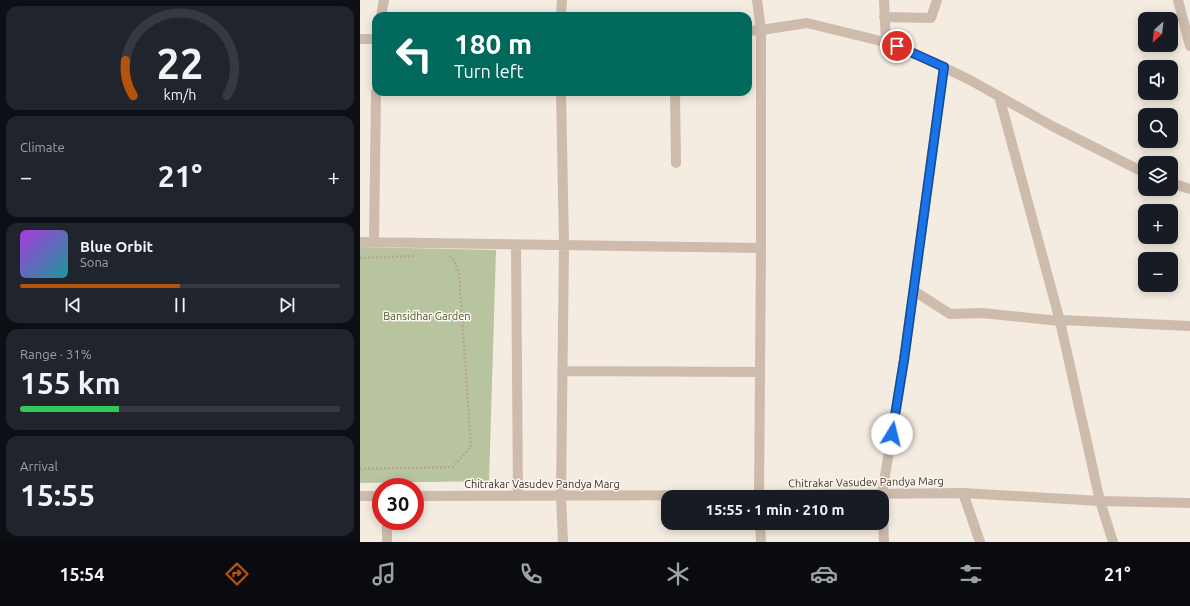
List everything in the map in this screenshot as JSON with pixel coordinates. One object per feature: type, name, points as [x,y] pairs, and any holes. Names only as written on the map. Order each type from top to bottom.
[{"type":"street","points":[[382,12],[384,0]]},
{"type":"street","points":[[561,12],[562,0]]},
{"type":"street","points":[[757,0],[761,30],[759,490]]},
{"type":"street","points":[[884,0],[886,43]]},
{"type":"street","points":[[884,17],[931,18],[937,0]]},
{"type":"street","points":[[1178,0],[1190,46]]},
{"type":"street","points":[[752,31],[807,23],[897,46],[970,80],[1052,126],[1138,169]]},
{"type":"street","points":[[360,39],[372,39]]},
{"type":"street","points":[[883,490],[904,360],[944,67]]},
{"type":"street","points":[[374,242],[376,96]]},
{"type":"street","points":[[561,96],[564,245],[561,496],[563,542]]},
{"type":"street","points":[[675,96],[676,163]]},
{"type":"street","points":[[998,96],[1060,321],[1100,501],[1113,542]]},
{"type":"street","points":[[1178,185],[1190,189]]},
{"type":"street","points":[[360,242],[761,248]]},
{"type":"street","points":[[516,245],[518,496]]},
{"type":"street","points":[[914,291],[950,314],[982,313],[1060,321],[1190,326]]},
{"type":"street","points":[[562,371],[760,372]]},
{"type":"street","points":[[963,493],[980,542]]},
{"type":"street","name":"Chitrakar Vasudev Pandya Marg","points":[[889,494],[963,493],[1100,501],[1190,503]]},
{"type":"street","points":[[360,496],[372,496]]},
{"type":"street","name":"Chitrakar Vasudev Pandya Marg","points":[[424,496],[661,496]]},
{"type":"street","points":[[387,530],[387,542]]},
{"type":"street","points":[[760,530],[761,542]]},
{"type":"street","points":[[884,530],[884,542]]},
{"type":"path","points":[[360,469],[453,467],[471,446],[459,273],[454,261],[449,255],[442,255]]},
{"type":"path","points":[[360,258],[420,256]]},
{"type":"green space","name":"Bansidhar Garden","points":[[360,247],[496,250],[489,481],[424,482],[424,478],[372,478],[372,483],[360,483]]},
{"type":"route","points":[[892,434],[904,360],[944,67],[897,46]]}]
